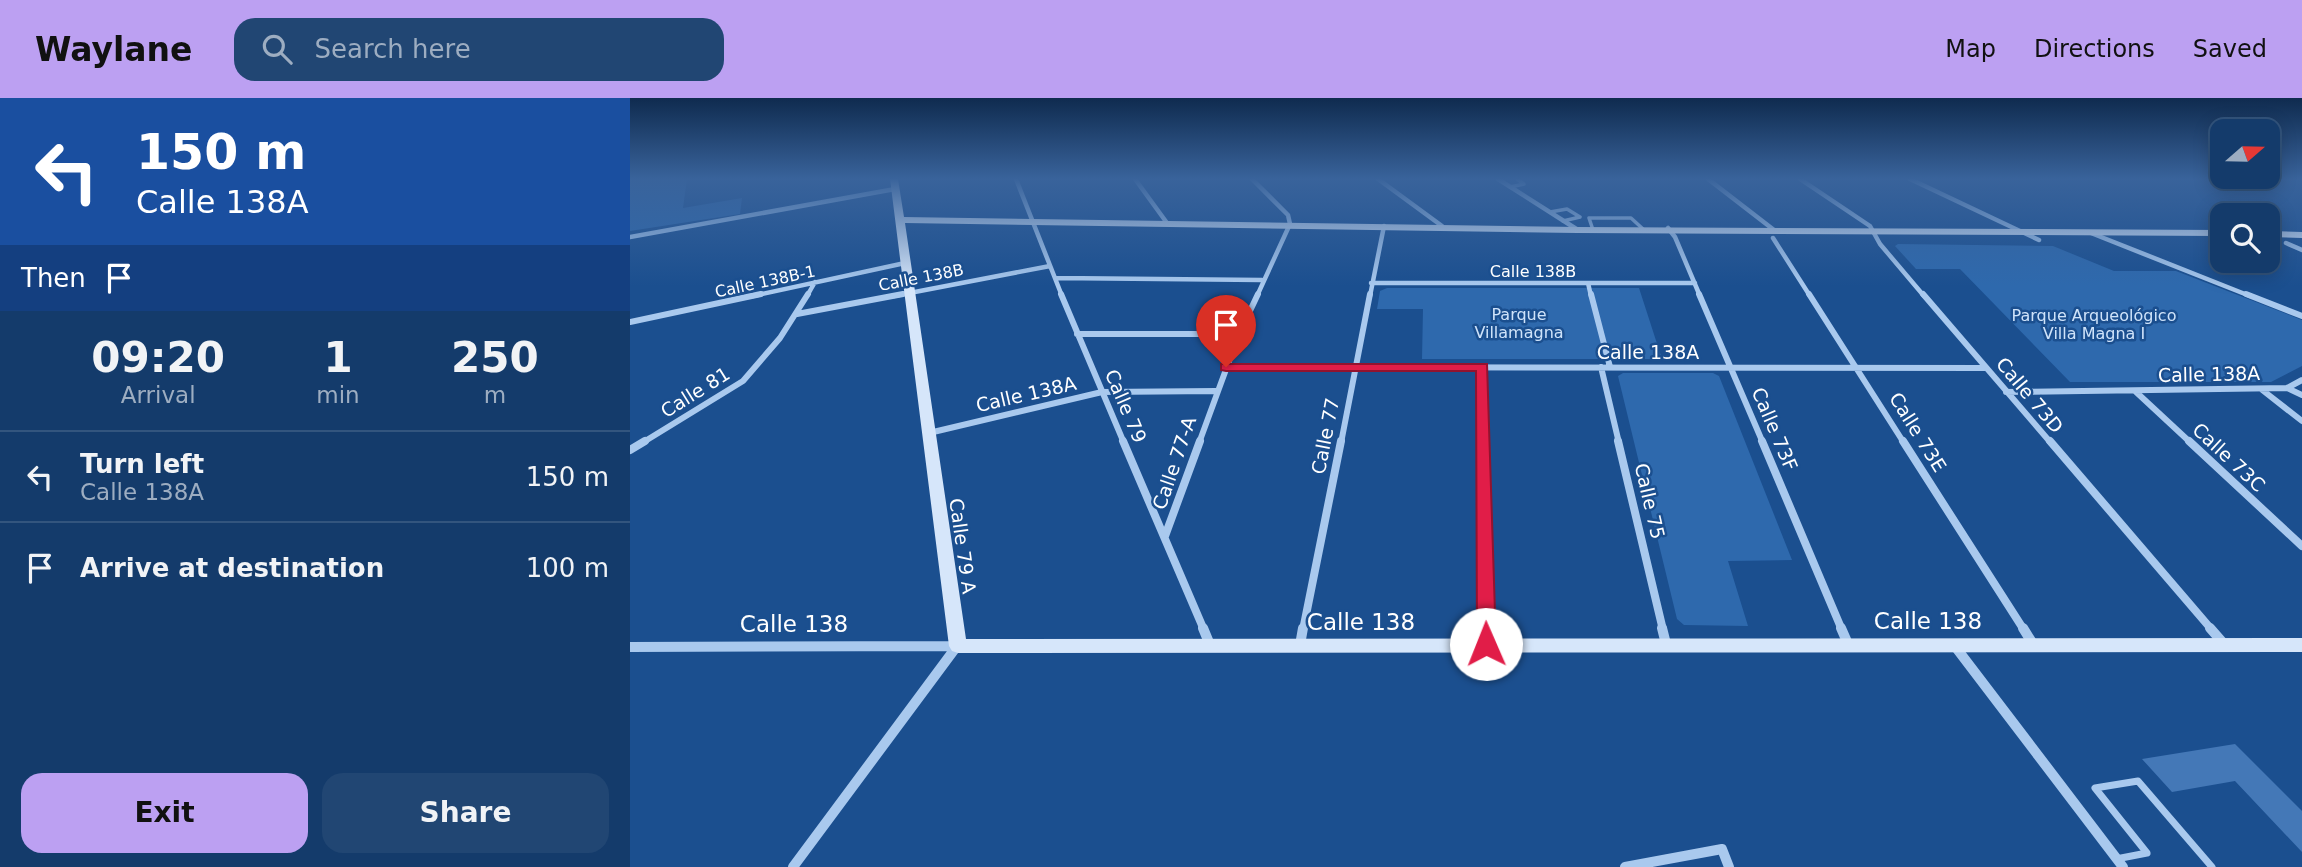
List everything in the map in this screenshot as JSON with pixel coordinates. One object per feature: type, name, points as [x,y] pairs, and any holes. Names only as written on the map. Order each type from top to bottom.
[{"type":"street","points":[[630,237],[740,215]]},
{"type":"street","name":"Calle 79 A","points":[[899,215],[957,646]]},
{"type":"street","name":"Calle 79","points":[[1031,215],[1077,334],[1210,645]]},
{"type":"street","points":[[1161,215],[1167,223]]},
{"type":"street","points":[[1288,215],[1288,228]]},
{"type":"street","points":[[1427,215],[1442,226]]},
{"type":"street","points":[[1555,215],[1578,230]]},
{"type":"street","name":"Calle 73E","points":[[1751,215],[1774,234],[2034,644]]},
{"type":"street","name":"Calle 73D","points":[[1848,215],[1875,235],[2006,393],[2224,645]]},
{"type":"street","points":[[1985,215],[2039,240]]},
{"type":"street","points":[[1036,226],[1167,223],[1288,228]]},
{"type":"street","points":[[900,225],[1288,228],[1675,237],[1875,235],[2210,242]]},
{"type":"street","points":[[1383,230],[1442,226],[1578,230],[1668,228],[1774,234]]},
{"type":"street","name":"Calle 77-A","points":[[1165,537],[1216,391],[1262,280],[1288,228]]},
{"type":"street","name":"Calle 73F","points":[[1668,228],[1675,237],[1732,367],[1848,644]]},
{"type":"street","name":"Calle 77","points":[[1300,645],[1383,230]]},
{"type":"street","points":[[1875,235],[2019,231],[2210,233]]},
{"type":"street","points":[[2090,232],[2302,316]]},
{"type":"street","points":[[2280,234],[2302,235]]},
{"type":"street","points":[[2280,243],[2302,243]]},
{"type":"street","points":[[2286,243],[2302,250]]},
{"type":"street","name":"Calle 138B-1","points":[[630,322],[905,263]]},
{"type":"street","name":"Calle 138B","points":[[797,314],[1050,266]]},
{"type":"street","points":[[1056,278],[1262,280]]},
{"type":"street","name":"Calle 81","points":[[630,450],[743,381],[797,314],[815,282]]},
{"type":"street","name":"Calle 138B","points":[[1371,283],[1695,283]]},
{"type":"street","name":"Calle 75","points":[[1588,283],[1666,644]]},
{"type":"street","points":[[1077,334],[1239,334]]},
{"type":"street","name":"Calle 138A","points":[[1226,367],[1986,368]]},
{"type":"street","points":[[1483,367],[1486,644]]},
{"type":"street","points":[[2287,388],[2302,380]]},
{"type":"street","points":[[2260,388],[2302,421]]},
{"type":"street","points":[[2287,388],[2302,395]]},
{"type":"street","name":"Calle 138A","points":[[2006,393],[2287,388]]},
{"type":"street","name":"Calle 138A","points":[[928,433],[1102,392],[1216,391]]},
{"type":"street","name":"Calle 73C","points":[[2134,391],[2302,546]]},
{"type":"street","points":[[1953,644],[2119,863]]},
{"type":"street","name":"Calle 138","points":[[630,647],[2302,645]]},
{"type":"street","points":[[793,867],[957,646]]},
{"type":"street","points":[[1625,867],[1722,849],[1729,867]]},
{"type":"lane","points":[[1563,220],[1580,217],[1577,215]]},
{"type":"lane","points":[[2119,863],[2147,853],[2095,788],[2138,781],[2212,867]]},
{"type":"green space","points":[[630,215],[734,215],[630,231]]},
{"type":"green space","name":"Parque Arqueológico Villa Magna I","points":[[1895,246],[2053,246],[2114,271],[2176,271],[2302,320],[2302,366],[2271,382],[2070,382],[1960,269],[1916,269]]},
{"type":"green space","name":"Parque Villamagna","points":[[1387,288],[1639,288],[1662,359],[1422,359],[1423,309],[1377,309],[1380,291]]},
{"type":"green space","points":[[1623,373],[1713,373],[1719,376],[1792,560],[1728,561],[1748,626],[1684,625],[1677,619],[1618,376]]},
{"type":"building","points":[[2235,744],[2302,811],[2302,852],[2235,781],[2172,792],[2142,759]]},
{"type":"route","points":[[1226,367],[1483,367],[1486,644]]}]
